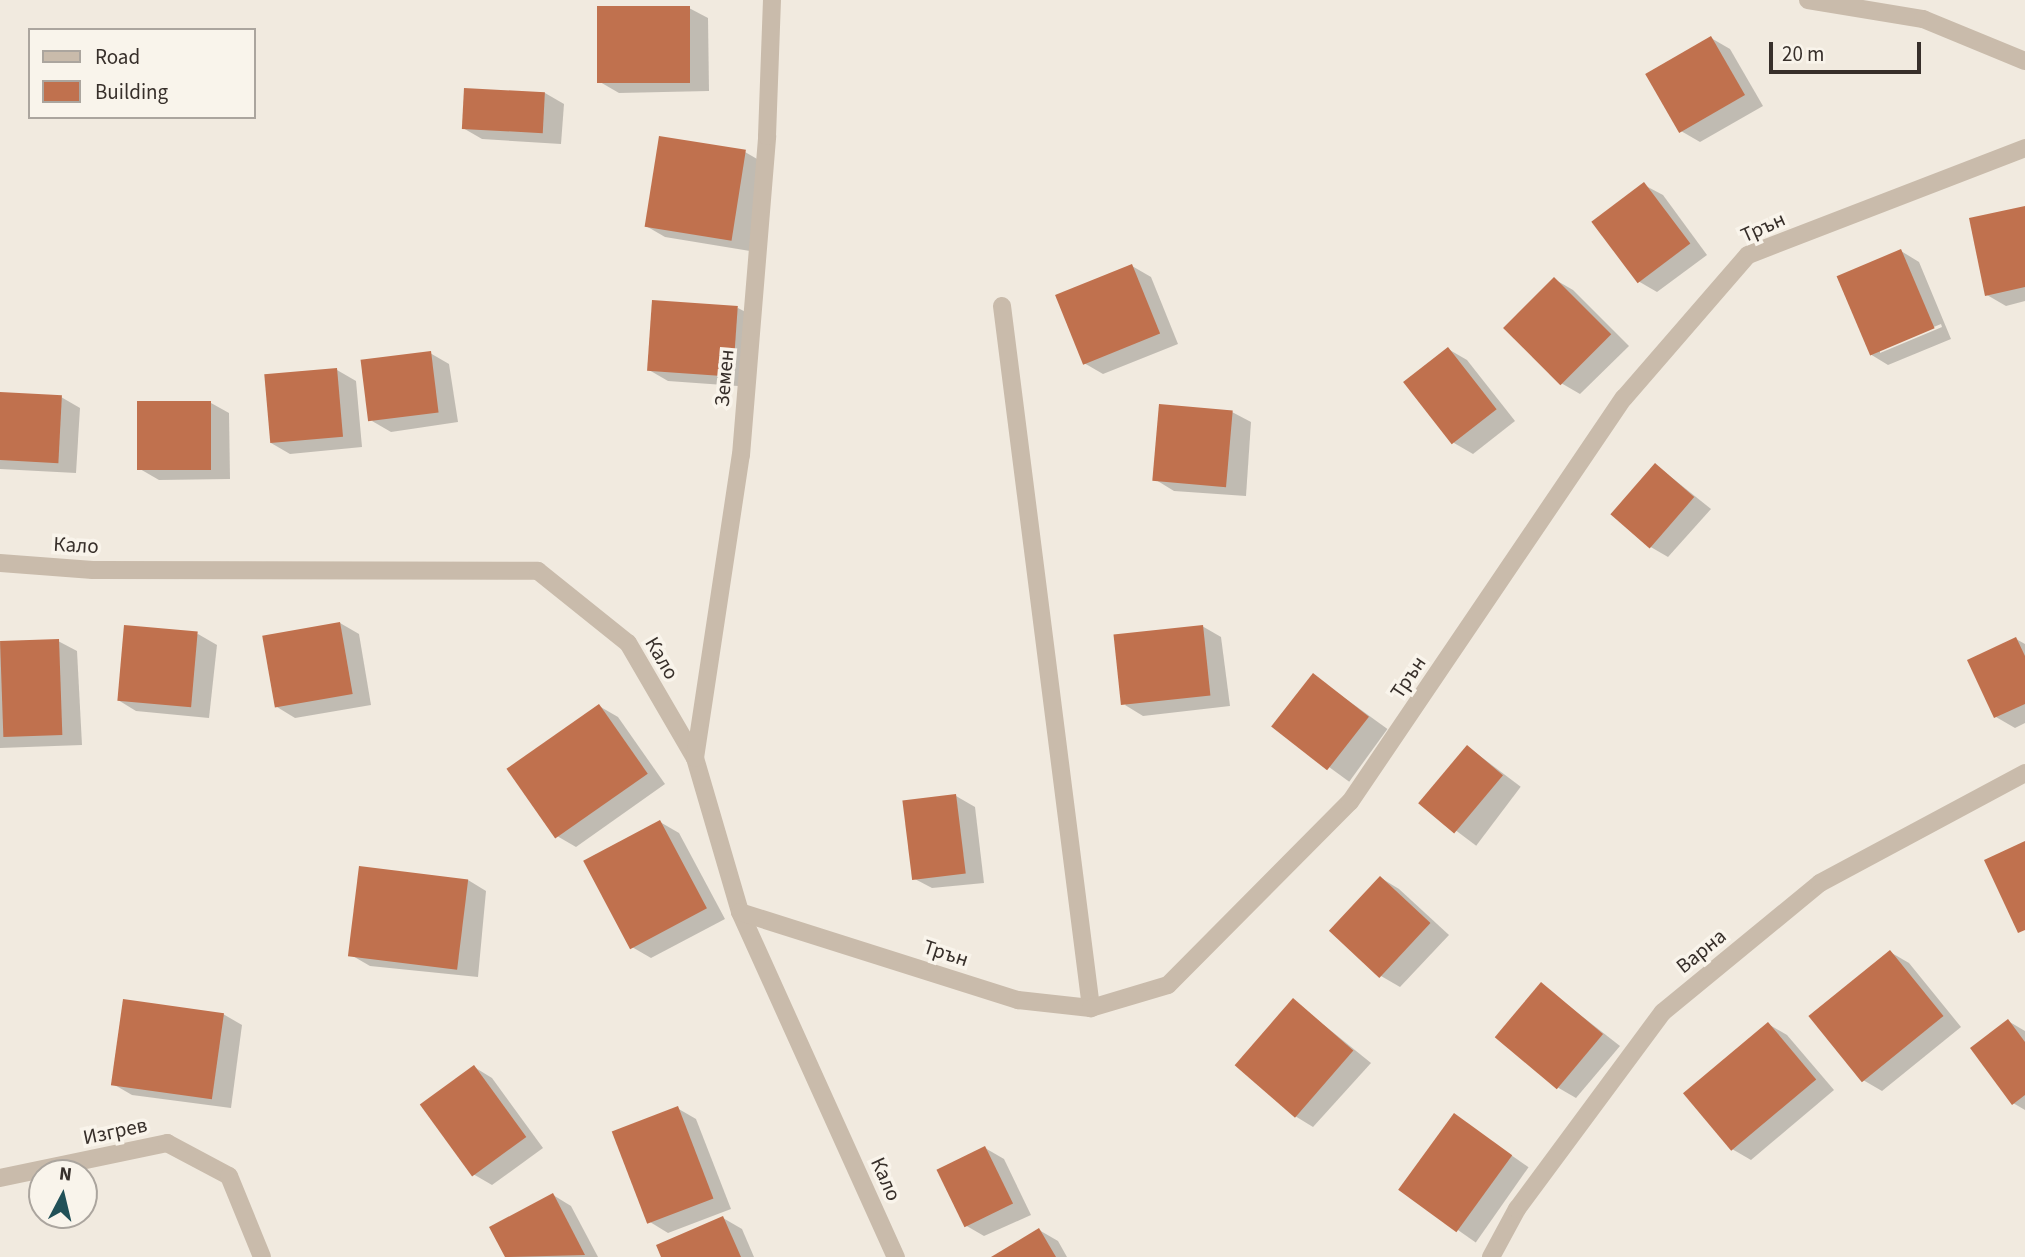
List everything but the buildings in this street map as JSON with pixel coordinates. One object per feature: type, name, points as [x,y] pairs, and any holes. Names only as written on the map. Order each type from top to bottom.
[{"type":"street","name":"Земен","points":[[695,758],[741,455],[767,136],[772,0]]},
{"type":"street","points":[[1808,0],[1923,19],[2025,61]]},
{"type":"street","name":"Трън","points":[[740,912],[1018,1000],[1091,1008],[1168,985],[1350,803],[1623,398],[1748,255],[2025,148]]},
{"type":"street","points":[[1002,306],[1091,1008]]},
{"type":"street","name":"Кало","points":[[0,563],[93,570],[538,571],[628,643],[695,758],[740,912],[896,1257]]},
{"type":"street","name":"Варна","points":[[1491,1257],[1517,1209],[1663,1012],[1820,883],[2025,773]]},
{"type":"street","name":"Изгрев","points":[[0,1178],[167,1143],[229,1175],[262,1257]]}]
